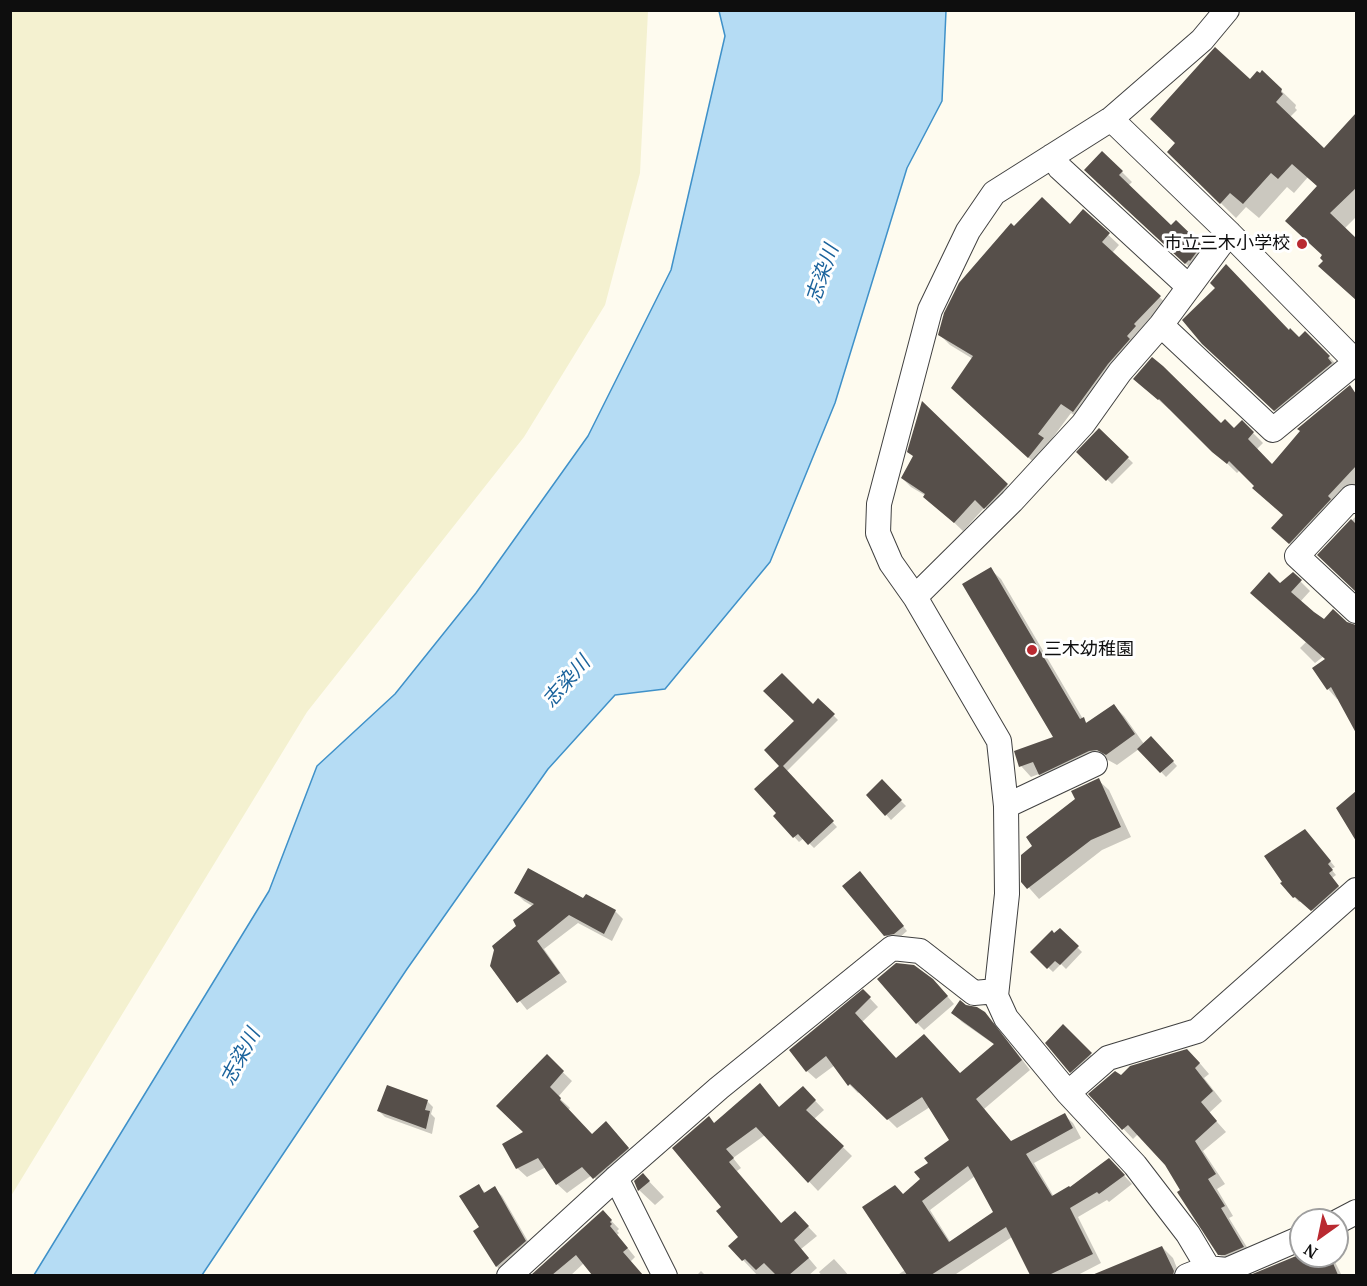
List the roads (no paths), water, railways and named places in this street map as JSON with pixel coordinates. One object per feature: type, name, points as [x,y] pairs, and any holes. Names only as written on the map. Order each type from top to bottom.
[{"type":"street","points":[[1227,10],[1203,40],[1111,119],[994,193],[968,231],[930,310],[879,504],[878,533],[891,563],[915,597],[999,741],[1006,806],[1007,894],[996,996],[1006,1018],[1068,1093],[1136,1165],[1188,1234],[1203,1273],[1227,1270],[1289,1243]]},
{"type":"street","points":[[1111,119],[1229,233],[1356,362],[1273,430],[1161,325]]},
{"type":"street","points":[[1052,156],[1060,168],[1189,287]]},
{"type":"street","points":[[915,597],[1012,501],[1083,424],[1120,372],[1161,325],[1229,233]]},
{"type":"street","points":[[1356,501],[1352,497],[1297,556],[1356,611]]},
{"type":"street","points":[[1006,806],[1095,764]]},
{"type":"street","points":[[1068,1093],[1108,1058],[1197,1031],[1356,890]]},
{"type":"street","points":[[509,1275],[615,1178],[719,1088],[892,948],[920,951],[974,993],[996,990]]},
{"type":"street","points":[[615,1178],[665,1275]]},
{"type":"water","name":"志染川","points":[[719,11],[946,11],[942,101],[907,168],[835,403],[770,562],[665,689],[615,695],[548,769],[407,969],[202,1275],[34,1275],[269,891],[317,766],[395,694],[476,593],[588,436],[671,270],[725,36]]},
{"type":"place","name":"市立三木小学校","points":[[1302,244]]},
{"type":"place","name":"三木幼稚園","points":[[1032,650]]}]
